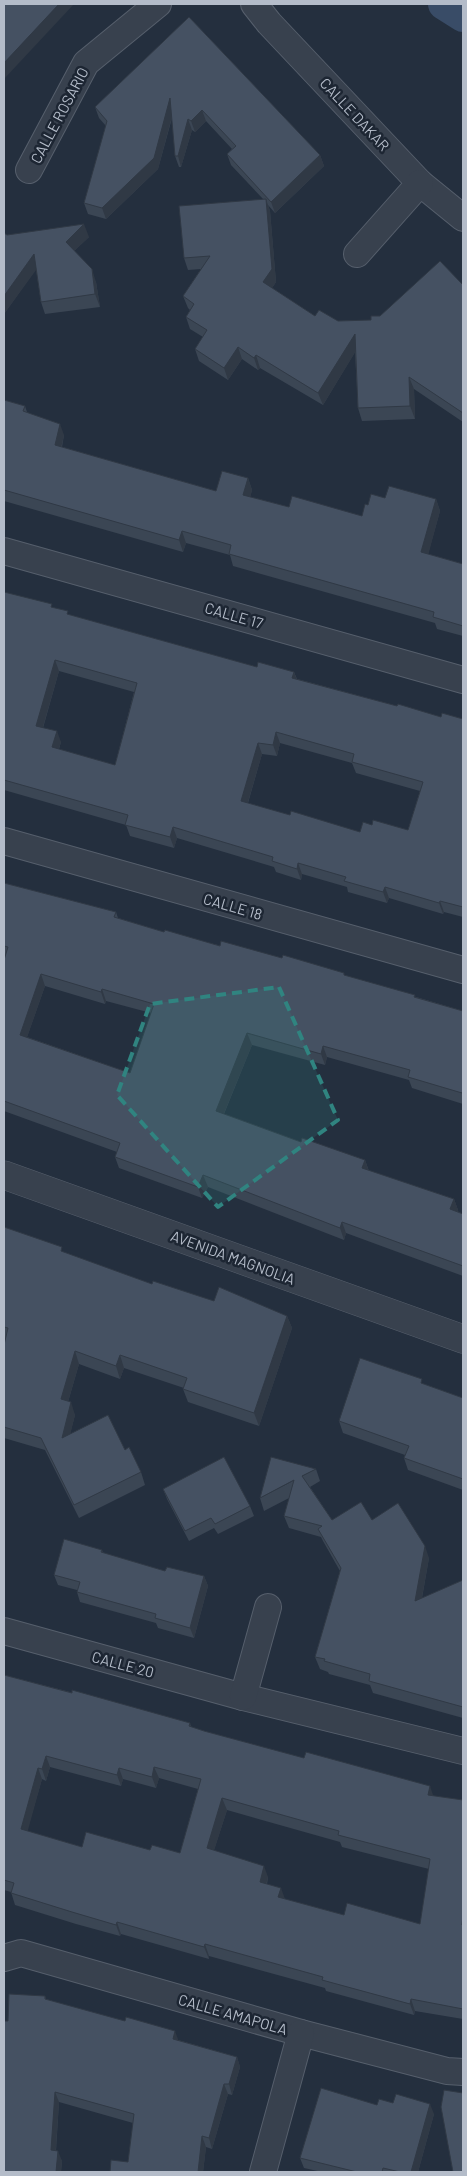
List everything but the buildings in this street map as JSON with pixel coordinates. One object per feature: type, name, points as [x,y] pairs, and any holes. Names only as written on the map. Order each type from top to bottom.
[{"type":"street","name":"CALLE ROSARIO","points":[[29,170],[86,63],[158,4]]},
{"type":"street","name":"CALLE DAKAR","points":[[254,4],[269,23],[420,183],[463,218]]},
{"type":"street","points":[[358,254],[420,183]]},
{"type":"street","name":"CALLE 17","points":[[4,550],[463,680]]},
{"type":"street","name":"CALLE 18","points":[[4,841],[463,970]]},
{"type":"street","name":"AVENIDA MAGNOLIA","points":[[4,1175],[463,1339]]},
{"type":"street","points":[[243,1697],[268,1607]]},
{"type":"street","name":"CALLE 20","points":[[4,1631],[243,1697],[463,1751]]},
{"type":"street","name":"CALLE AMAPOLA","points":[[4,1958],[21,1953],[301,2033],[447,2071],[463,2072]]},
{"type":"street","points":[[262,2172],[301,2033]]},
{"type":"highlighted area","points":[[279,987],[338,1120],[218,1207],[117,1095],[150,1004]]},
{"type":"waterway","points":[[444,4],[463,16]]}]
